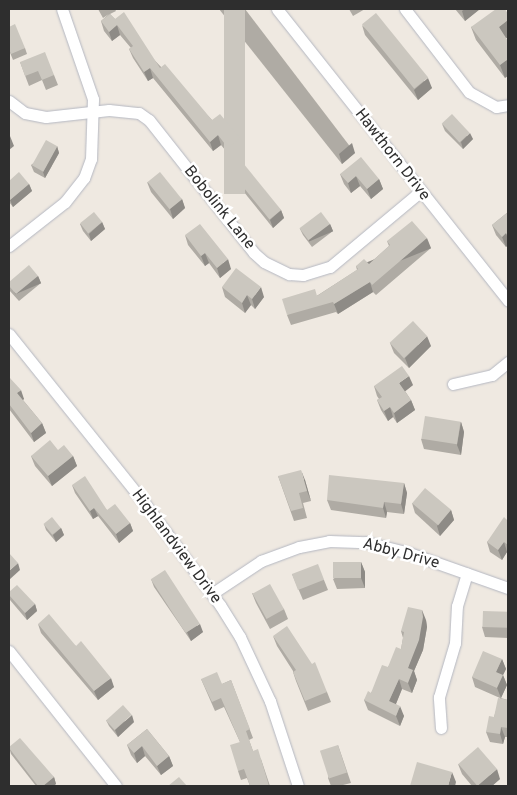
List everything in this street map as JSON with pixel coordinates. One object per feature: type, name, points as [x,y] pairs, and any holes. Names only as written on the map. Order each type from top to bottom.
[{"type":"street","points":[[9,246],[65,202],[84,178],[91,160],[95,112],[93,99],[62,9]]},
{"type":"street","name":"Hawthorn Drive","points":[[278,9],[508,300]]},
{"type":"street","points":[[405,9],[469,92],[496,107],[508,104]]},
{"type":"street","name":"Bobolink Lane","points":[[9,101],[25,113],[46,117],[128,110],[148,120],[254,253],[264,262],[289,274],[303,275],[330,267],[421,191]]},
{"type":"street","name":"Highlandview Drive","points":[[9,334],[213,593],[240,637],[270,702],[298,786]]},
{"type":"street","points":[[453,384],[492,375],[508,362]]},
{"type":"street","name":"Abby Drive","points":[[213,593],[261,561],[299,547],[329,541],[366,542],[508,588]]},
{"type":"street","points":[[441,728],[440,697],[455,643],[458,606],[467,574]]},
{"type":"street","points":[[9,651],[116,786]]},
{"type":"building","points":[[224,9],[245,9],[245,194],[224,194]]},
{"type":"building","points":[[496,9],[505,9],[508,14],[508,20],[499,27],[508,41],[508,59],[500,65],[471,27]]},
{"type":"building","points":[[124,12],[160,68],[165,64],[212,120],[220,114],[240,138],[228,148],[218,135],[210,142],[150,68],[144,72],[129,49],[133,46],[117,25],[109,32],[101,21],[110,14],[115,19]]},
{"type":"building","points":[[376,13],[428,78],[414,89],[362,24]]},
{"type":"building","points":[[15,24],[25,48],[11,54],[9,49],[9,27]]},
{"type":"building","points":[[45,52],[54,75],[42,80],[38,71],[25,76],[20,62]]},
{"type":"building","points":[[452,114],[470,133],[459,143],[442,124]]},
{"type":"building","points":[[46,140],[57,146],[43,172],[32,165]]},
{"type":"building","points":[[361,157],[379,179],[367,189],[356,176],[348,183],[340,174]]},
{"type":"building","points":[[239,158],[281,210],[270,220],[227,167]]},
{"type":"building","points":[[19,172],[29,184],[10,200],[9,181]]},
{"type":"building","points":[[160,172],[182,199],[170,209],[148,182]]},
{"type":"building","points":[[94,212],[102,222],[88,233],[80,223]]},
{"type":"building","points":[[321,212],[330,224],[308,240],[299,228]]},
{"type":"building","points":[[508,212],[508,236],[506,233],[502,237],[492,225]]},
{"type":"building","points":[[412,221],[427,238],[372,285],[370,282],[334,304],[333,302],[287,315],[282,299],[315,289],[317,296],[358,269],[356,266],[364,259],[369,264],[390,245],[387,241]]},
{"type":"building","points":[[200,224],[228,259],[217,268],[205,253],[201,256],[185,235]]},
{"type":"building","points":[[29,265],[38,276],[16,294],[9,286],[9,282]]},
{"type":"building","points":[[236,268],[261,287],[252,299],[247,295],[242,303],[222,287]]},
{"type":"building","points":[[413,321],[427,336],[404,358],[390,343]]},
{"type":"building","points":[[402,366],[409,376],[399,383],[411,400],[394,413],[390,407],[384,411],[377,400],[382,397],[374,386]]},
{"type":"building","points":[[9,377],[21,390],[17,393],[42,423],[31,433],[9,404]]},
{"type":"building","points":[[425,416],[461,422],[457,444],[421,439]]},
{"type":"building","points":[[50,440],[58,450],[64,445],[73,456],[48,476],[31,456]]},
{"type":"building","points":[[301,470],[307,491],[299,493],[303,508],[291,511],[278,476]]},
{"type":"building","points":[[329,475],[404,483],[401,504],[384,502],[383,508],[327,500]]},
{"type":"building","points":[[85,476],[107,510],[115,504],[130,523],[116,534],[94,508],[90,511],[72,485]]},
{"type":"building","points":[[425,488],[451,510],[438,525],[412,503]]},
{"type":"building","points":[[52,517],[61,528],[52,535],[43,524]]},
{"type":"building","points":[[504,517],[508,521],[508,545],[504,542],[498,550],[487,542]]},
{"type":"building","points":[[9,553],[18,563],[9,571]]},
{"type":"building","points":[[333,562],[361,562],[361,578],[333,578]]},
{"type":"building","points":[[318,564],[324,580],[298,590],[292,574]]},
{"type":"building","points":[[165,570],[200,624],[186,633],[151,579]]},
{"type":"building","points":[[270,584],[284,609],[267,619],[253,594]]},
{"type":"building","points":[[17,585],[35,604],[25,613],[9,595],[9,592]]},
{"type":"building","points":[[408,607],[422,610],[423,617],[419,640],[408,668],[413,670],[408,683],[399,679],[389,701],[400,706],[396,716],[364,700],[368,691],[371,693],[382,665],[388,667],[396,647],[401,649],[404,632],[401,631]]},
{"type":"building","points":[[483,611],[508,612],[507,628],[482,627]]},
{"type":"building","points":[[49,614],[76,646],[81,641],[111,678],[94,691],[38,624]]},
{"type":"building","points":[[287,626],[312,664],[315,662],[327,692],[305,701],[293,672],[296,670],[273,636]]},
{"type":"building","points":[[483,651],[502,659],[496,672],[503,675],[497,688],[472,677]]},
{"type":"building","points":[[217,672],[222,684],[231,680],[250,729],[246,731],[253,751],[258,749],[269,786],[250,786],[244,769],[238,771],[230,745],[240,742],[221,698],[212,702],[201,679]]},
{"type":"building","points":[[498,698],[508,700],[508,728],[501,727],[500,734],[486,732],[489,716],[494,717]]},
{"type":"building","points":[[123,705],[132,715],[115,730],[106,720]]},
{"type":"building","points":[[147,729],[169,756],[157,766],[142,746],[134,753],[127,745]]},
{"type":"building","points":[[20,738],[54,777],[43,786],[38,786],[9,748]]},
{"type":"building","points":[[338,745],[347,773],[329,778],[320,751]]},
{"type":"building","points":[[478,747],[497,769],[477,786],[458,764]]},
{"type":"building","points":[[417,762],[452,772],[448,786],[410,786]]},
{"type":"building","points":[[179,777],[187,786],[168,786]]}]
